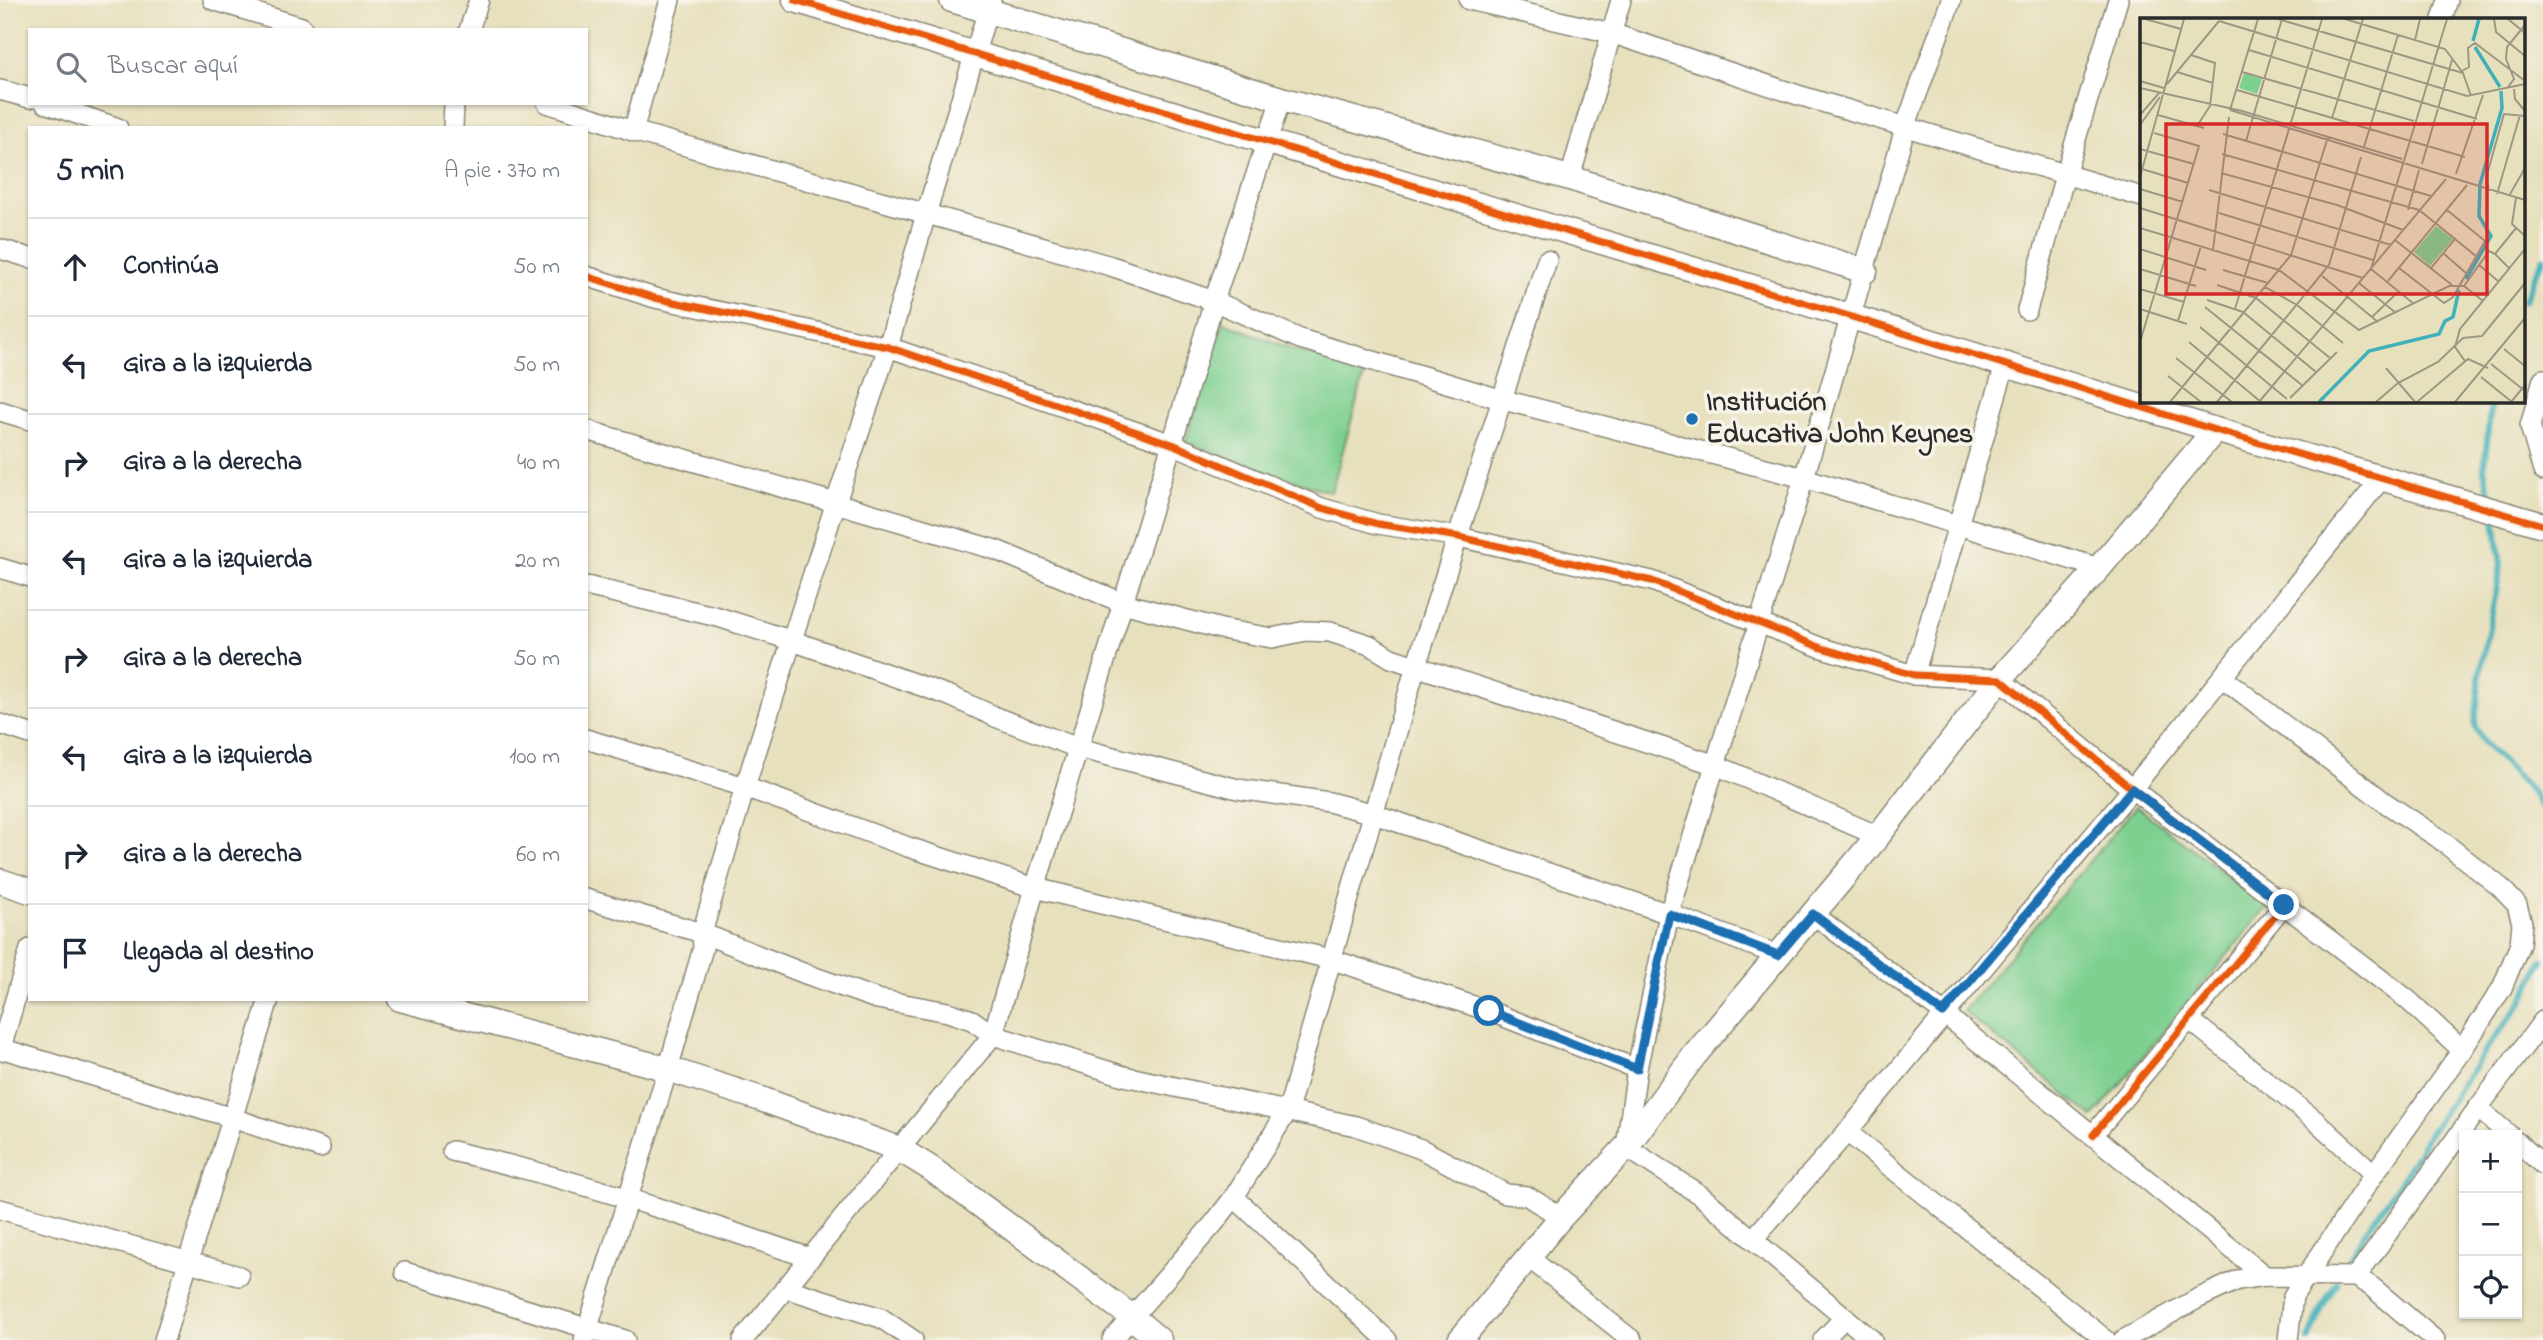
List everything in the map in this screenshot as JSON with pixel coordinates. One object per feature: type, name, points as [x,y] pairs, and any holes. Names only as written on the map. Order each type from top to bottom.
[{"type":"street","points":[[213,0],[248,5],[302,27]]},
{"type":"street","points":[[470,28],[479,0]]},
{"type":"street","points":[[633,131],[670,0]]},
{"type":"street","points":[[795,0],[1852,317],[2215,430],[2543,525]]},
{"type":"street","points":[[952,0],[989,5],[1281,99],[1570,178],[1865,271]]},
{"type":"street","points":[[1469,0],[1611,33],[1798,94],[2066,172],[2140,196]]},
{"type":"street","points":[[1570,178],[1621,0]]},
{"type":"street","points":[[1626,1147],[1637,1069],[1669,914],[1804,478],[1906,125],[1951,0]]},
{"type":"street","points":[[2027,310],[2118,0]]},
{"type":"street","points":[[2442,18],[2448,0]]},
{"type":"street","points":[[586,1334],[668,1069],[703,948],[702,933],[745,787],[888,347],[989,5]]},
{"type":"street","points":[[0,90],[28,97]]},
{"type":"street","points":[[743,1340],[993,1035],[1035,888],[1214,301],[1281,99]]},
{"type":"street","points":[[51,105],[112,126]]},
{"type":"street","points":[[453,126],[454,105]]},
{"type":"street","points":[[553,105],[633,131],[1111,266],[1214,301],[1300,339],[1500,399],[1804,478],[1957,527],[2099,568]]},
{"type":"street","points":[[0,249],[28,257]]},
{"type":"street","points":[[1112,1340],[1215,1223],[1288,1110],[1416,666],[1547,260]]},
{"type":"street","points":[[588,277],[655,298],[888,347],[1172,444],[1322,508],[1378,524],[1459,537],[1652,581],[1822,648],[1914,675],[2000,679],[2132,789],[2407,1000],[2462,1050]]},
{"type":"street","points":[[1914,675],[2005,365]]},
{"type":"street","points":[[2543,379],[2530,426],[2543,471]]},
{"type":"street","points":[[0,411],[28,419]]},
{"type":"street","points":[[1460,1340],[1561,1217],[1626,1147],[1694,1056],[1878,836],[2000,679],[2099,568],[2215,430]]},
{"type":"street","points":[[588,431],[996,550],[1123,603],[1221,629],[1272,638],[1306,631],[1329,632],[1352,638],[1391,658],[1716,765],[1878,836]]},
{"type":"street","points":[[1754,1238],[1847,1132],[1943,1013],[2132,789],[2382,478]]},
{"type":"street","points":[[0,568],[28,576]]},
{"type":"street","points":[[588,586],[718,617],[793,641],[950,696],[998,718],[1078,748],[1238,789],[1329,802],[1374,814],[1669,914],[1778,955]]},
{"type":"street","points":[[2222,678],[2387,804],[2437,837],[2500,887],[2517,905],[2522,923],[2520,944],[2502,988],[2293,1296],[2288,1340]]},
{"type":"street","points":[[0,724],[28,733]]},
{"type":"street","points":[[588,740],[745,787],[908,847],[1035,888],[1331,959],[1489,1011],[1637,1069]]},
{"type":"street","points":[[0,881],[28,890]]},
{"type":"street","points":[[588,900],[702,933],[877,999],[947,1012],[972,1020],[993,1035],[1124,1076],[1356,1126],[1420,1149],[1506,1194],[1527,1196],[1561,1217]]},
{"type":"street","points":[[2094,1135],[2284,905]]},
{"type":"street","points":[[1813,914],[1943,1013],[2265,1276]]},
{"type":"street","points":[[28,956],[0,1049],[233,1118],[320,1148]]},
{"type":"street","points":[[164,1340],[268,1001]]},
{"type":"street","points":[[408,1001],[668,1069],[899,1149],[930,1168],[1132,1317],[1159,1340]]},
{"type":"street","points":[[2190,1020],[2316,1121],[2374,1174]]},
{"type":"street","points":[[2357,1277],[2543,1021]]},
{"type":"street","points":[[2478,1108],[2503,1130]]},
{"type":"street","points":[[1847,1132],[2106,1340]]},
{"type":"street","points":[[2522,1146],[2543,1165]]},
{"type":"street","points":[[1626,1147],[1700,1195],[1872,1340]]},
{"type":"street","points":[[452,1151],[535,1170],[628,1197],[810,1258]]},
{"type":"street","points":[[1234,1197],[1387,1340]]},
{"type":"street","points":[[0,1209],[188,1264],[239,1276]]},
{"type":"street","points":[[1528,1257],[1632,1340]]},
{"type":"street","points":[[405,1272],[586,1334],[625,1340]]},
{"type":"street","points":[[2123,1340],[2238,1280],[2265,1276],[2306,1276],[2357,1277],[2435,1340]]},
{"type":"street","points":[[785,1288],[881,1318],[913,1340]]},
{"type":"street","points":[[1823,1340],[1845,1317]]},
{"type":"green space","points":[[1223,322],[1296,351],[1366,369],[1331,492],[1264,472],[1185,442]]},
{"type":"green space","points":[[2136,806],[2268,906],[2093,1117],[1963,1011]]},
{"type":"waterway","points":[[2526,296],[2543,258]]},
{"type":"waterway","points":[[2491,402],[2484,470],[2492,502]]},
{"type":"waterway","points":[[2495,517],[2501,566],[2480,674],[2475,726],[2483,742],[2535,796],[2543,811]]},
{"type":"waterway","points":[[2342,1272],[2425,1140],[2486,1049],[2521,1004],[2543,960]]},
{"type":"waterway","points":[[2309,1340],[2324,1303],[2337,1282]]},
{"type":"cycle path","points":[[795,0],[1852,317],[2215,430],[2543,525]]},
{"type":"cycle path","points":[[588,277],[655,298],[888,347],[1172,444],[1322,508],[1378,524],[1459,537],[1652,581],[1822,648],[1914,675],[2000,679],[2132,789],[2284,905],[2093,1135]]},
{"type":"place","name":"Institución Educativa John Keynes","points":[[1692,419]]},
{"type":"route","points":[[1489,1011],[1637,1069],[1669,914],[1778,955],[1813,914],[1943,1013],[2132,789],[2284,905]]}]
